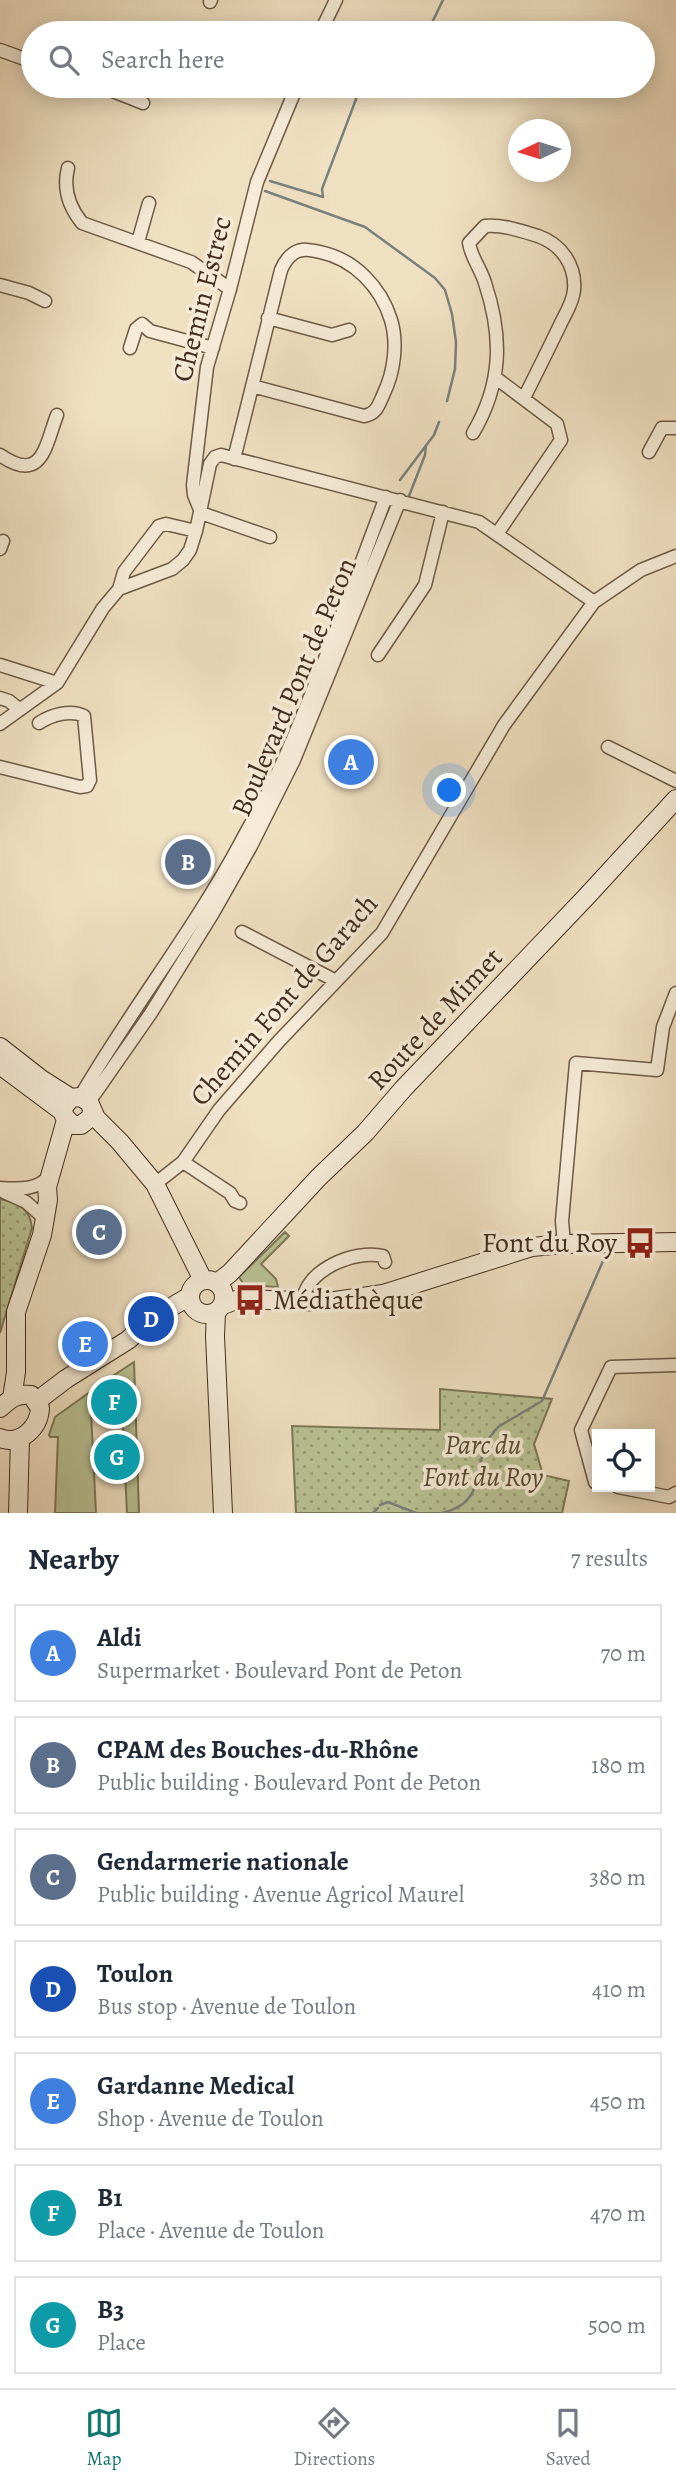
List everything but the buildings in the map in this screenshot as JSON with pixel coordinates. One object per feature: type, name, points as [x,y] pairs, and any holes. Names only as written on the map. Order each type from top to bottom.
[{"type":"street","points":[[326,21],[336,0]]},
{"type":"street","points":[[0,50],[21,58]]},
{"type":"street","points":[[130,98],[143,103]]},
{"type":"street","name":"Chemin Estrec","points":[[119,589],[172,569],[190,550],[201,513],[193,485],[207,367],[264,161],[292,98]]},
{"type":"street","points":[[68,168],[64,183],[74,213],[82,223],[191,261],[230,289]]},
{"type":"street","points":[[138,242],[149,203]]},
{"type":"street","points":[[473,433],[482,418],[496,377],[496,337],[492,302],[469,243],[485,226],[533,234],[556,246],[565,256],[574,279],[573,299],[524,398]]},
{"type":"street","points":[[234,458],[268,318],[281,270],[287,259],[303,249],[342,260],[356,269],[382,297],[394,337],[389,382],[372,415],[364,416],[252,386]]},
{"type":"street","points":[[0,285],[29,293],[45,301]]},
{"type":"street","points":[[268,318],[332,335],[349,330]]},
{"type":"street","points":[[131,348],[136,329],[142,324],[150,331],[213,348]]},
{"type":"street","points":[[496,377],[557,424],[561,440],[497,534]]},
{"type":"street","points":[[0,455],[10,462],[27,466],[41,460],[57,415]]},
{"type":"street","points":[[649,452],[663,428],[676,428]]},
{"type":"street","points":[[270,537],[201,513],[211,464],[215,457],[221,455],[234,458],[479,522],[594,602]]},
{"type":"street","name":"Boulevard Pont de Peton","points":[[78,1111],[131,1015],[204,908],[242,842],[282,763],[386,497]]},
{"type":"street","name":"Boulevard Pont de Peton","points":[[78,1111],[151,1013],[251,846],[294,760],[400,500]]},
{"type":"street","points":[[378,655],[425,585],[443,512]]},
{"type":"street","points":[[0,724],[57,683],[103,608],[119,589],[124,572],[159,526],[166,524],[196,531]]},
{"type":"street","name":"Chemin Font de Garach","points":[[155,1184],[183,1162],[219,1110],[279,1041],[382,933],[504,725],[594,602],[641,570],[676,555]]},
{"type":"street","points":[[0,665],[57,683]]},
{"type":"street","points":[[0,698],[19,709]]},
{"type":"street","points":[[0,767],[80,787],[87,786],[90,780],[84,716],[79,713],[49,716],[39,723]]},
{"type":"street","points":[[608,747],[676,781]]},
{"type":"street","name":"Route de Mimet","points":[[213,1294],[673,807]]},
{"type":"street","points":[[242,932],[336,981]]},
{"type":"street","points":[[564,1244],[562,1221],[576,1063],[657,1070],[663,1027],[676,993]]},
{"type":"street","points":[[0,1047],[78,1111],[145,1185],[213,1294],[214,1513]]},
{"type":"street","points":[[0,1065],[78,1111],[96,1118],[155,1184],[213,1294],[223,1513]]},
{"type":"street","points":[[6,1403],[16,1372],[16,1312],[41,1235],[50,1174],[78,1111]]},
{"type":"street","points":[[48,1200],[72,1141],[78,1111]]},
{"type":"street","points":[[183,1162],[230,1193],[235,1201],[240,1203]]},
{"type":"street","points":[[0,1189],[31,1188],[45,1181],[50,1174]]},
{"type":"street","points":[[0,1189],[26,1202],[44,1219]]},
{"type":"street","points":[[37,1401],[139,1332],[155,1329],[213,1294],[303,1303],[328,1302],[383,1294],[532,1248],[564,1244],[676,1242]]},
{"type":"street","points":[[303,1303],[307,1287],[329,1265],[375,1254],[383,1256],[385,1262]]},
{"type":"street","points":[[592,1471],[581,1430],[611,1367],[676,1365]]},
{"type":"street","points":[[6,1403],[22,1394],[31,1395],[40,1408],[38,1423],[11,1439]]},
{"type":"street","points":[[8,1513],[11,1439]]},
{"type":"street","points":[[11,1439],[18,1513]]},
{"type":"street","points":[[644,1492],[669,1497],[676,1493]]},
{"type":"green space","points":[[0,1199],[12,1202],[26,1211],[32,1228],[0,1333]]},
{"type":"green space","points":[[285,1232],[289,1236],[261,1264],[276,1279],[278,1287],[244,1285],[239,1277]]},
{"type":"green space","points":[[134,1362],[139,1513],[127,1513],[121,1388],[108,1387],[108,1379]]},
{"type":"green space","name":"Parc du Font du Roy","points":[[440,1389],[552,1399],[534,1444],[543,1475],[569,1481],[562,1513],[296,1513],[292,1426],[440,1430]]},
{"type":"green space","points":[[90,1392],[96,1513],[55,1513],[58,1437],[49,1435],[55,1417]]},
{"type":"waterway","points":[[433,21],[443,0]]},
{"type":"waterway","points":[[270,181],[323,197],[322,189],[356,98]]},
{"type":"waterway","points":[[265,191],[365,227],[435,278],[445,290],[456,342],[455,369],[447,401]]},
{"type":"waterway","points":[[400,480],[434,435],[439,422]]},
{"type":"waterway","points":[[409,496],[425,455],[426,445]]},
{"type":"waterway","points":[[489,1438],[498,1427],[542,1401],[606,1254]]},
{"type":"waterway","points":[[442,1513],[465,1502],[471,1495],[486,1443]]},
{"type":"waterway","points":[[380,1505],[388,1502],[416,1513]]},
{"type":"waterway","points":[[373,1513],[378,1508]]},
{"type":"place","name":"Aldi","points":[[351,762]]},
{"type":"place","name":"CPAM des Bouches-du-Rhône","points":[[188,862]]},
{"type":"place","name":"Gendarmerie nationale","points":[[99,1232]]},
{"type":"place","name":"Font du Roy","points":[[640,1243]]},
{"type":"place","name":"Médiathèque","points":[[250,1300]]},
{"type":"place","name":"Toulon","points":[[151,1319]]},
{"type":"place","name":"Gardanne Medical","points":[[85,1344]]},
{"type":"place","name":"B1","points":[[114,1402]]},
{"type":"place","name":"B3","points":[[117,1457]]}]
